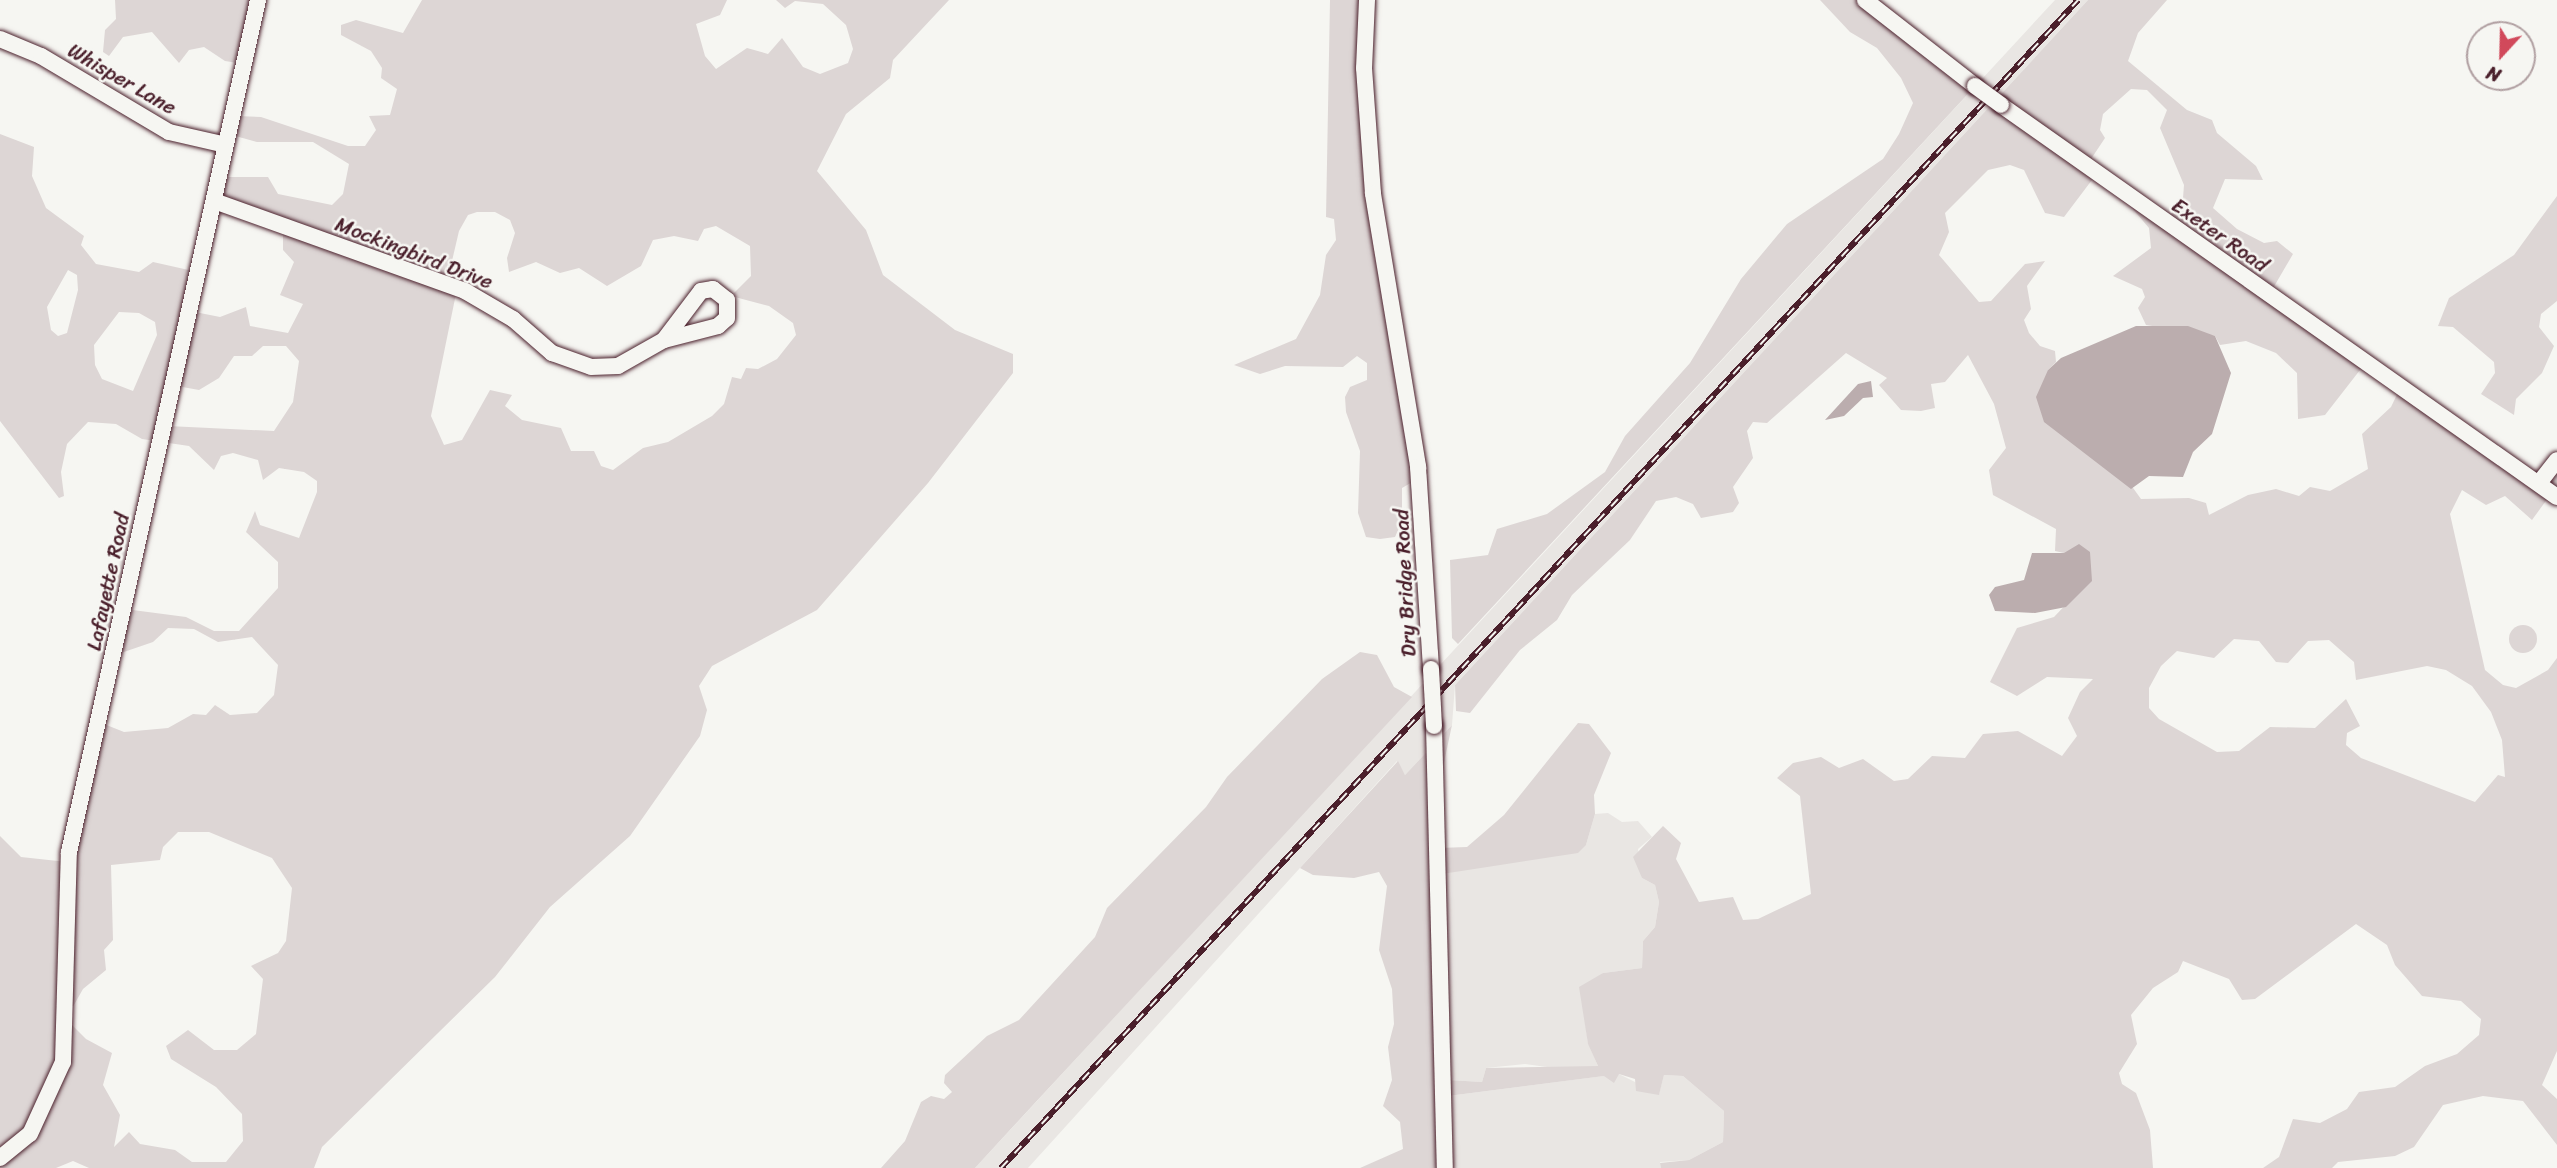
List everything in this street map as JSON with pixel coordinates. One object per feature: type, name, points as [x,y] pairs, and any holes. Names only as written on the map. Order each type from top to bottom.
[{"type":"street","name":"Lafayette Road","points":[[0,1158],[35,1127],[62,1062],[69,852],[258,0]]},
{"type":"street","name":"Dry Bridge Road","points":[[1367,0],[1364,68],[1373,194],[1423,512],[1433,726],[1446,1168]]},
{"type":"street","name":"Exeter Road","points":[[1865,0],[2001,105],[2557,497]]},
{"type":"street","name":"Whisper Lane","points":[[0,39],[41,56],[169,132],[226,145]]},
{"type":"street","name":"Mockingbird Drive","points":[[214,201],[465,291],[513,319],[552,353],[580,364],[618,366],[664,340]]},
{"type":"street","points":[[2539,483],[2557,460]]},
{"type":"shaded area","points":[[115,0],[259,0],[244,64],[225,61],[204,47],[189,50],[179,63],[152,32],[123,37],[109,56],[103,52],[105,30],[116,19]]},
{"type":"shaded area","points":[[422,0],[727,0],[720,15],[696,24],[705,56],[716,69],[747,48],[768,54],[782,38],[803,67],[820,74],[848,63],[853,49],[846,25],[823,4],[795,1],[785,8],[776,0],[949,0],[893,60],[890,78],[846,114],[817,171],[866,230],[883,275],[955,330],[1013,354],[1013,373],[928,483],[817,610],[712,666],[699,686],[707,710],[700,736],[630,836],[550,907],[495,977],[322,1147],[314,1168],[89,1168],[73,1161],[56,1168],[0,1168],[0,836],[21,857],[67,862],[99,722],[124,732],[168,728],[193,714],[206,715],[215,705],[230,715],[257,713],[274,695],[278,665],[252,637],[218,642],[194,629],[168,628],[153,642],[118,654],[125,609],[186,617],[214,631],[239,631],[278,588],[278,562],[246,532],[255,511],[260,525],[299,538],[317,492],[317,481],[304,472],[279,468],[263,480],[258,460],[233,453],[221,456],[214,470],[189,446],[142,439],[116,424],[88,422],[67,444],[61,472],[64,496],[59,498],[0,421],[0,134],[34,147],[32,176],[46,208],[84,236],[81,245],[96,264],[139,272],[153,262],[202,273],[195,312],[220,317],[246,307],[250,326],[288,333],[303,304],[280,295],[294,262],[283,250],[283,223],[220,203],[226,177],[268,177],[278,194],[332,205],[343,194],[349,164],[313,142],[257,142],[232,135],[237,116],[261,117],[348,146],[365,146],[376,130],[369,116],[390,115],[397,89],[381,78],[382,68],[371,51],[341,35],[341,25],[356,20],[403,33]],"holes":[[[495,212],[510,220],[515,233],[507,258],[509,272],[536,262],[560,273],[579,268],[607,286],[641,266],[653,240],[674,236],[698,241],[704,229],[716,226],[750,246],[751,276],[731,296],[769,306],[793,323],[796,335],[777,359],[758,369],[746,368],[741,379],[732,377],[724,404],[712,416],[668,442],[643,448],[613,470],[601,466],[594,451],[571,451],[561,428],[522,420],[505,406],[512,395],[490,390],[462,440],[444,445],[431,416],[458,284],[448,278],[459,231],[468,215]],[[68,270],[77,275],[78,290],[67,333],[58,336],[51,330],[47,307]],[[119,312],[139,313],[155,322],[157,335],[133,391],[102,379],[95,365],[94,345]],[[263,346],[286,346],[299,361],[293,402],[274,431],[168,426],[177,386],[199,390],[219,378],[234,356],[252,356]],[[178,832],[209,832],[272,858],[292,888],[286,941],[278,953],[251,966],[263,979],[256,1034],[237,1050],[214,1050],[188,1030],[166,1046],[171,1059],[216,1087],[242,1114],[243,1141],[226,1162],[192,1162],[175,1150],[140,1144],[129,1132],[114,1147],[120,1115],[103,1085],[112,1053],[86,1039],[66,1019],[83,989],[106,970],[104,950],[113,940],[111,865],[160,860],[163,847]]]},
{"type":"shaded area","points":[[1330,0],[1368,0],[1373,199],[1428,473],[1402,488],[1402,522],[1395,537],[1380,539],[1366,537],[1358,513],[1360,451],[1346,412],[1345,397],[1350,387],[1367,380],[1367,363],[1357,356],[1343,367],[1285,366],[1260,374],[1234,365],[1296,339],[1320,295],[1326,255],[1336,240],[1334,219],[1326,217]]},
{"type":"shaded area","points":[[1820,0],[1873,0],[1979,82],[1458,644],[1452,638],[1450,560],[1488,555],[1497,529],[1547,514],[1605,472],[1625,436],[1690,363],[1741,279],[1787,224],[1883,159],[1899,134],[1913,103],[1901,78],[1877,48],[1850,32]]},
{"type":"shaded area","points":[[2055,0],[2088,0],[1455,685],[1452,725],[1405,775],[1397,761],[1028,1168],[975,1168]]},
{"type":"shaded area","points":[[2088,0],[2167,0],[2138,33],[2128,61],[2187,110],[2212,120],[2217,133],[2256,166],[2263,180],[2225,179],[2213,208],[2237,229],[2264,243],[2277,241],[2293,254],[2272,290],[2367,361],[2325,415],[2298,419],[2297,373],[2276,353],[2246,341],[2220,345],[2215,336],[2146,325],[2138,308],[2145,297],[2142,289],[2113,276],[2151,248],[2149,228],[2126,201],[2169,216],[2183,198],[2184,185],[2160,128],[2167,110],[2147,90],[2131,89],[2103,114],[2100,130],[2105,138],[2091,159],[2101,168],[2064,217],[2045,213],[2024,170],[2010,165],[1988,170],[1945,213],[1949,232],[1939,255],[1979,302],[1991,301],[2025,264],[2045,261],[2027,286],[2031,309],[2024,320],[2029,333],[2040,346],[2055,351],[2056,362],[2048,370],[2141,499],[2189,498],[2206,503],[2209,515],[2248,495],[2276,489],[2299,496],[2310,487],[2330,491],[2368,469],[2362,434],[2391,407],[2402,384],[2537,478],[2557,461],[2557,494],[2553,491],[2532,520],[2505,496],[2486,505],[2462,490],[2450,514],[2485,670],[2503,685],[2516,688],[2548,670],[2557,658],[2557,1051],[2542,1085],[2557,1099],[2557,1145],[2523,1101],[2483,1096],[2443,1105],[2414,1147],[2395,1156],[2338,1162],[2332,1168],[2263,1168],[2279,1157],[2293,1119],[2320,1123],[2347,1109],[2359,1092],[2395,1087],[2425,1066],[2457,1054],[2479,1035],[2481,1019],[2461,1001],[2422,996],[2395,965],[2387,945],[2356,924],[2255,999],[2242,1000],[2229,979],[2183,961],[2178,972],[2153,988],[2131,1015],[2137,1044],[2119,1073],[2122,1084],[2136,1093],[2150,1130],[2153,1168],[1661,1168],[1660,1163],[1689,1160],[1723,1142],[1724,1111],[1683,1076],[1664,1075],[1659,1095],[1636,1091],[1635,1079],[1619,1074],[1614,1083],[1604,1076],[1448,1096],[1446,1168],[1360,1168],[1403,1149],[1400,1122],[1383,1106],[1392,1080],[1388,1047],[1394,1024],[1392,989],[1379,950],[1387,886],[1379,872],[1354,878],[1313,875],[1300,868],[1398,761],[1405,775],[1452,725],[1442,772],[1439,848],[1467,847],[1504,815],[1578,723],[1589,724],[1611,753],[1594,795],[1595,814],[1586,845],[1578,853],[1442,874],[1449,1080],[1482,1082],[1486,1068],[1598,1066],[1588,1044],[1579,987],[1603,973],[1642,968],[1643,941],[1655,927],[1659,902],[1655,885],[1642,878],[1633,857],[1663,826],[1681,843],[1676,859],[1699,902],[1733,897],[1743,920],[1758,919],[1811,894],[1800,796],[1777,778],[1793,763],[1821,757],[1839,768],[1863,759],[1894,781],[1908,779],[1932,756],[1965,758],[1983,734],[2018,731],[2062,756],[2077,736],[2068,718],[2080,692],[2093,679],[2047,677],[2017,696],[1990,682],[2017,628],[2054,617],[2073,597],[2064,553],[2055,551],[2056,529],[1993,495],[1989,470],[2006,448],[1994,404],[1968,355],[1945,382],[1931,384],[1935,408],[1921,411],[1901,410],[1879,385],[1887,378],[1846,353],[1767,423],[1753,422],[1747,431],[1753,458],[1733,487],[1739,503],[1733,512],[1701,518],[1693,504],[1676,497],[1656,501],[1630,540],[1572,595],[1557,620],[1520,650],[1470,713],[1456,711],[1455,685]],"holes":[[[2234,639],[2259,641],[2276,662],[2288,663],[2308,641],[2329,640],[2354,662],[2356,680],[2427,666],[2446,670],[2472,686],[2491,712],[2502,740],[2505,777],[2498,775],[2475,802],[2361,758],[2346,745],[2347,733],[2360,726],[2346,699],[2315,728],[2270,727],[2239,751],[2217,752],[2159,719],[2149,708],[2149,688],[2161,666],[2177,651],[2214,658]]]},
{"type":"shaded area","points":[[2557,196],[2557,301],[2541,314],[2539,327],[2554,346],[2542,373],[2516,399],[2514,415],[2481,394],[2495,373],[2494,362],[2453,327],[2438,326],[2449,298],[2514,255]]},
{"type":"shaded area","points":[[2136,326],[2188,326],[2215,336],[2231,373],[2212,434],[2193,452],[2183,477],[2149,476],[2131,489],[2044,422],[2036,397],[2048,370],[2061,358]]},
{"type":"shaded area","points":[[1871,381],[1873,397],[1863,398],[1844,416],[1825,420],[1858,384]]},
{"type":"shaded area","points":[[2079,544],[2090,552],[2092,581],[2066,607],[2035,613],[1995,611],[1989,595],[1995,587],[2024,580],[2032,553],[2064,553]]},
{"type":"shaded area","points":[[2523,625],[2533,629],[2537,639],[2533,649],[2523,653],[2513,649],[2509,639],[2513,629]]},
{"type":"shaded area","points":[[1360,652],[1377,655],[1394,687],[1412,697],[975,1168],[881,1168],[905,1141],[921,1102],[931,1096],[944,1099],[952,1092],[944,1083],[945,1075],[987,1036],[1019,1020],[1095,937],[1107,908],[1206,807],[1227,777],[1322,679]]},
{"type":"shaded area","points":[[1608,813],[1622,822],[1638,821],[1652,837],[1638,849],[1642,878],[1655,885],[1659,902],[1655,927],[1643,941],[1642,968],[1603,973],[1582,997],[1588,1043],[1598,1066],[1576,1071],[1525,1064],[1486,1068],[1482,1082],[1449,1080],[1442,874],[1586,845],[1595,814]]},
{"type":"shaded area","points":[[1619,1074],[1659,1094],[1664,1075],[1683,1076],[1724,1111],[1723,1142],[1689,1160],[1660,1162],[1661,1168],[1446,1168],[1448,1096]]},
{"type":"railway","points":[[1001,1168],[2078,0]]}]
